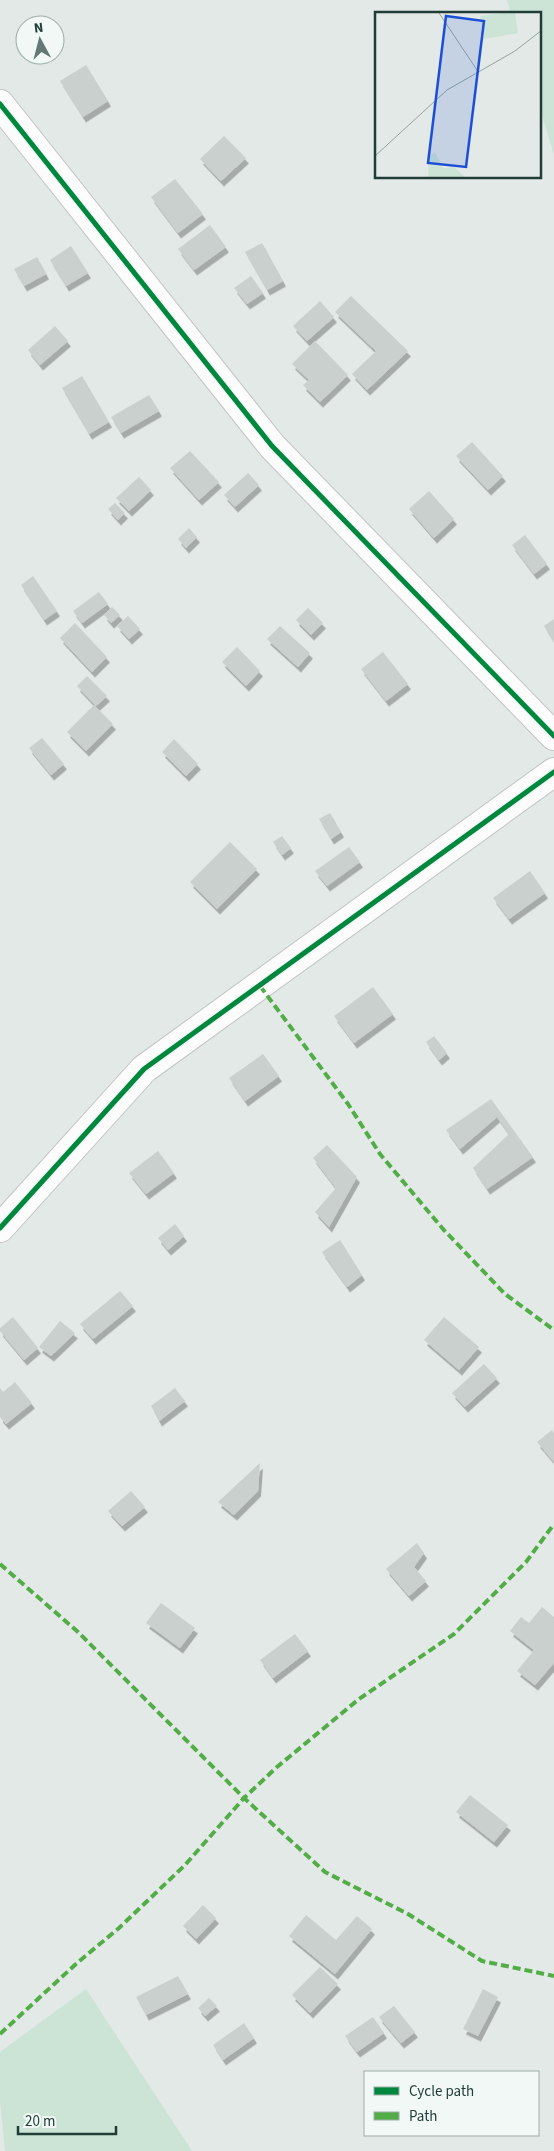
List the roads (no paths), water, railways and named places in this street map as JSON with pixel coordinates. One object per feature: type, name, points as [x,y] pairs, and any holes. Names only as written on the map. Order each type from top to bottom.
[{"type":"street","points":[[0,104],[272,446],[554,736]]},
{"type":"street","points":[[0,1228],[144,1069],[554,772]]}]
